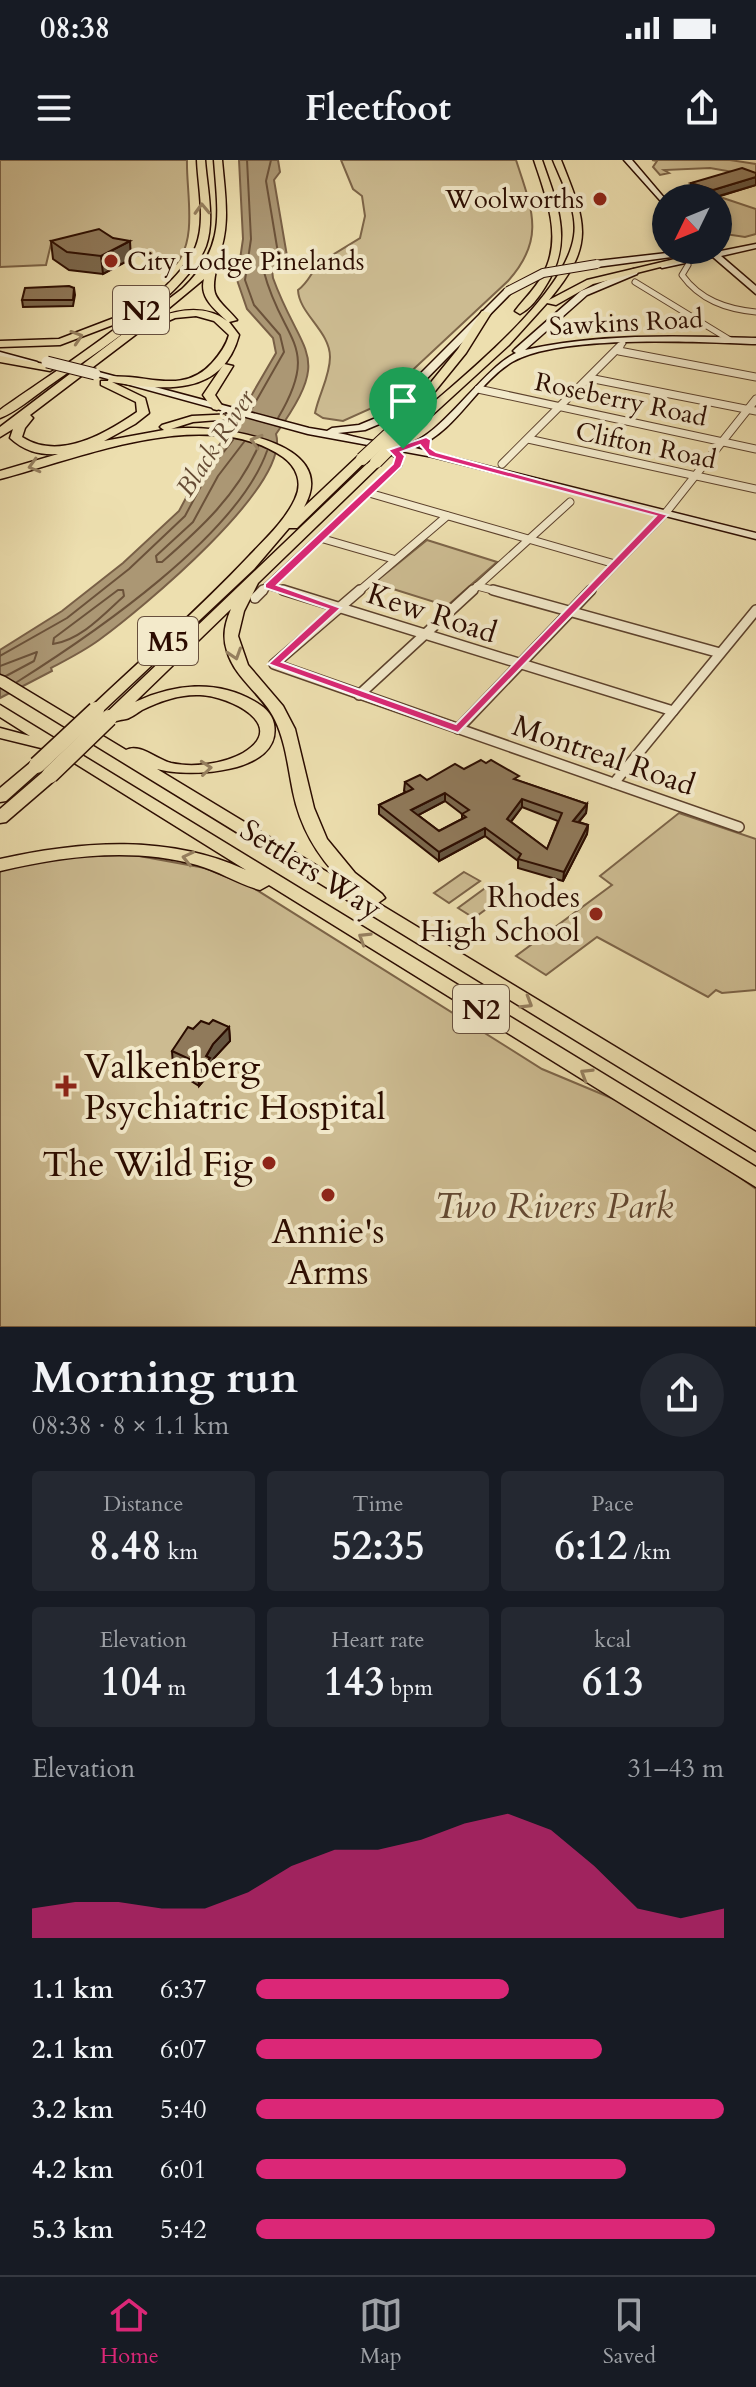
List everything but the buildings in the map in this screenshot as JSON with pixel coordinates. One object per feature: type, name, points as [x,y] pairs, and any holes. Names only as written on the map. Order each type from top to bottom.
[{"type":"highway","name":"N2","points":[[0,415],[170,287],[191,265],[202,244],[201,160]]},
{"type":"highway","points":[[217,407],[209,395],[245,337],[239,326],[211,299],[207,286],[222,235],[218,160]]},
{"type":"highway","name":"M5","points":[[396,443],[415,409],[531,300],[553,266],[559,228],[538,160]]},
{"type":"highway","name":"M5","points":[[2,804],[42,774],[249,584],[369,460],[396,443],[556,288],[577,251],[577,216],[557,160]]},
{"type":"highway","name":"N2","points":[[0,433],[191,286],[212,264]]},
{"type":"highway","points":[[503,341],[574,288],[608,276],[665,264]]},
{"type":"highway","points":[[0,352],[87,334],[170,287]]},
{"type":"highway","points":[[415,409],[462,351],[486,313]]},
{"type":"highway","points":[[93,361],[168,317],[213,316],[223,321],[234,335],[233,344],[210,375],[199,381],[174,386],[102,379]]},
{"type":"highway","points":[[0,352],[45,365]]},
{"type":"highway","points":[[0,406],[81,355]]},
{"type":"highway","points":[[37,405],[19,427],[16,438],[22,444],[57,450],[88,443],[133,422],[145,409],[141,400],[102,379]]},
{"type":"highway","points":[[0,475],[192,419],[234,415]]},
{"type":"highway","points":[[121,441],[169,433],[212,432],[269,444],[296,461],[304,474],[305,490],[249,584],[232,621],[231,641],[237,664],[281,716],[294,746],[310,826],[326,856],[357,886],[396,911],[461,963]]},
{"type":"highway","name":"Settlers Way","points":[[0,680],[756,1143]]},
{"type":"highway","points":[[2,804],[42,774],[106,716],[161,695],[210,690],[236,697],[258,709],[266,723],[265,735],[257,748],[241,760],[196,770],[172,768],[97,740]]},
{"type":"highway","name":"Settlers Way","points":[[0,710],[756,1178]]},
{"type":"highway","points":[[0,733],[33,739],[89,766]]},
{"type":"highway","points":[[0,865],[48,853],[101,848],[149,850],[193,858],[244,875],[285,898],[309,904]]},
{"type":"highway","points":[[709,1114],[756,1135]]},
{"type":"highway","points":[[652,1115],[756,1189]]},
{"type":"main road","points":[[628,160],[652,188]]},
{"type":"main road","points":[[639,160],[660,184]]},
{"type":"main road","points":[[732,245],[756,238]]},
{"type":"main road","points":[[732,248],[756,246]]},
{"type":"main road","points":[[284,428],[350,430],[380,420],[508,291],[543,273],[652,256]]},
{"type":"main road","points":[[732,260],[756,280]]},
{"type":"main road","points":[[505,362],[584,293],[627,274],[667,264]]},
{"type":"main road","points":[[732,264],[756,291]]},
{"type":"main road","name":"Sawkins Road","points":[[396,443],[426,440],[505,362],[524,352],[549,346],[621,347],[756,341]]},
{"type":"main road","points":[[45,365],[217,407],[234,415]]},
{"type":"main road","points":[[102,379],[284,428],[396,443],[457,462],[756,536]]},
{"type":"main road","points":[[303,429],[396,443],[457,462]]},
{"type":"main road","points":[[426,440],[425,449],[433,454]]},
{"type":"street","points":[[688,265],[682,275],[702,296],[730,309],[756,312]]},
{"type":"street","points":[[635,282],[730,340]]},
{"type":"street","points":[[502,464],[621,347],[756,377]]},
{"type":"street","points":[[589,378],[752,411]]},
{"type":"street","name":"Roseberry Road","points":[[478,389],[756,449]]},
{"type":"street","points":[[458,729],[521,667],[663,515],[722,441],[752,411],[756,399]]},
{"type":"street","name":"Clifton Road","points":[[528,439],[756,489]]},
{"type":"street","points":[[249,584],[269,586],[369,493],[398,465],[400,456],[396,443]]},
{"type":"street","points":[[369,493],[615,564]]},
{"type":"street","points":[[359,695],[570,502]]},
{"type":"street","points":[[336,608],[447,516]]},
{"type":"street","points":[[320,538],[393,559]]},
{"type":"street","name":"Kew Road","points":[[269,586],[521,667],[673,711]]},
{"type":"street","points":[[477,586],[720,653]]},
{"type":"street","name":"Montreal Road","points":[[336,608],[274,664],[739,827]]},
{"type":"street","points":[[614,783],[756,610]]},
{"type":"street","points":[[743,626],[756,630]]},
{"type":"green space","points":[[0,160],[187,160],[189,228],[183,254],[176,264],[161,262],[158,258],[51,244],[46,265],[0,267]]},
{"type":"green space","points":[[341,160],[516,160],[531,209],[532,223],[528,251],[508,281],[372,408],[343,421],[323,418],[315,413],[328,371],[329,348],[303,307],[298,290],[321,262],[360,238],[365,216],[362,196],[353,189]]},
{"type":"green space","points":[[652,160],[730,160],[756,164],[756,176],[710,168],[664,170],[669,173],[660,175],[653,167],[657,161]]},
{"type":"green space","points":[[732,201],[756,209],[756,234],[745,237],[732,235]]},
{"type":"green space","points":[[427,540],[497,562],[447,606],[374,583]]},
{"type":"green space","points":[[679,813],[756,839],[756,990],[722,993],[716,990],[708,997],[597,937],[546,975],[516,956],[612,885],[600,876]]},
{"type":"green space","name":"Two Rivers Park","points":[[128,854],[205,868],[252,887],[542,1069],[652,1115],[756,1189],[756,1327],[0,1327],[0,870],[62,857]]},
{"type":"green space","points":[[464,872],[480,881],[449,903],[434,893]]},
{"type":"green space","points":[[488,886],[504,896],[474,918],[458,908]]},
{"type":"water","name":"Black River","points":[[239,160],[278,160],[280,172],[274,180],[287,256],[272,270],[273,278],[307,355],[308,370],[304,386],[276,434],[274,457],[260,484],[237,514],[177,575],[93,644],[51,668],[52,671],[0,698],[0,650],[62,611],[123,563],[179,511],[203,466],[233,427],[276,353],[273,338],[247,309],[237,280],[243,239]]},
{"type":"place","name":"Woolworths","points":[[600,199]]},
{"type":"place","name":"City Lodge Pinelands","points":[[111,261]]},
{"type":"place","name":"Rhodes High School","points":[[596,914]]},
{"type":"place","name":"Valkenberg Psychiatric Hospital","points":[[66,1086]]},
{"type":"place","name":"The Wild Fig","points":[[269,1163]]},
{"type":"place","name":"Annie's Arms","points":[[328,1195]]},
{"type":"route","points":[[426,440],[425,449],[457,462],[663,515],[521,667],[458,729],[274,664],[275,659],[336,608],[269,586],[398,465],[402,460],[392,452],[403,449],[426,440]]}]
